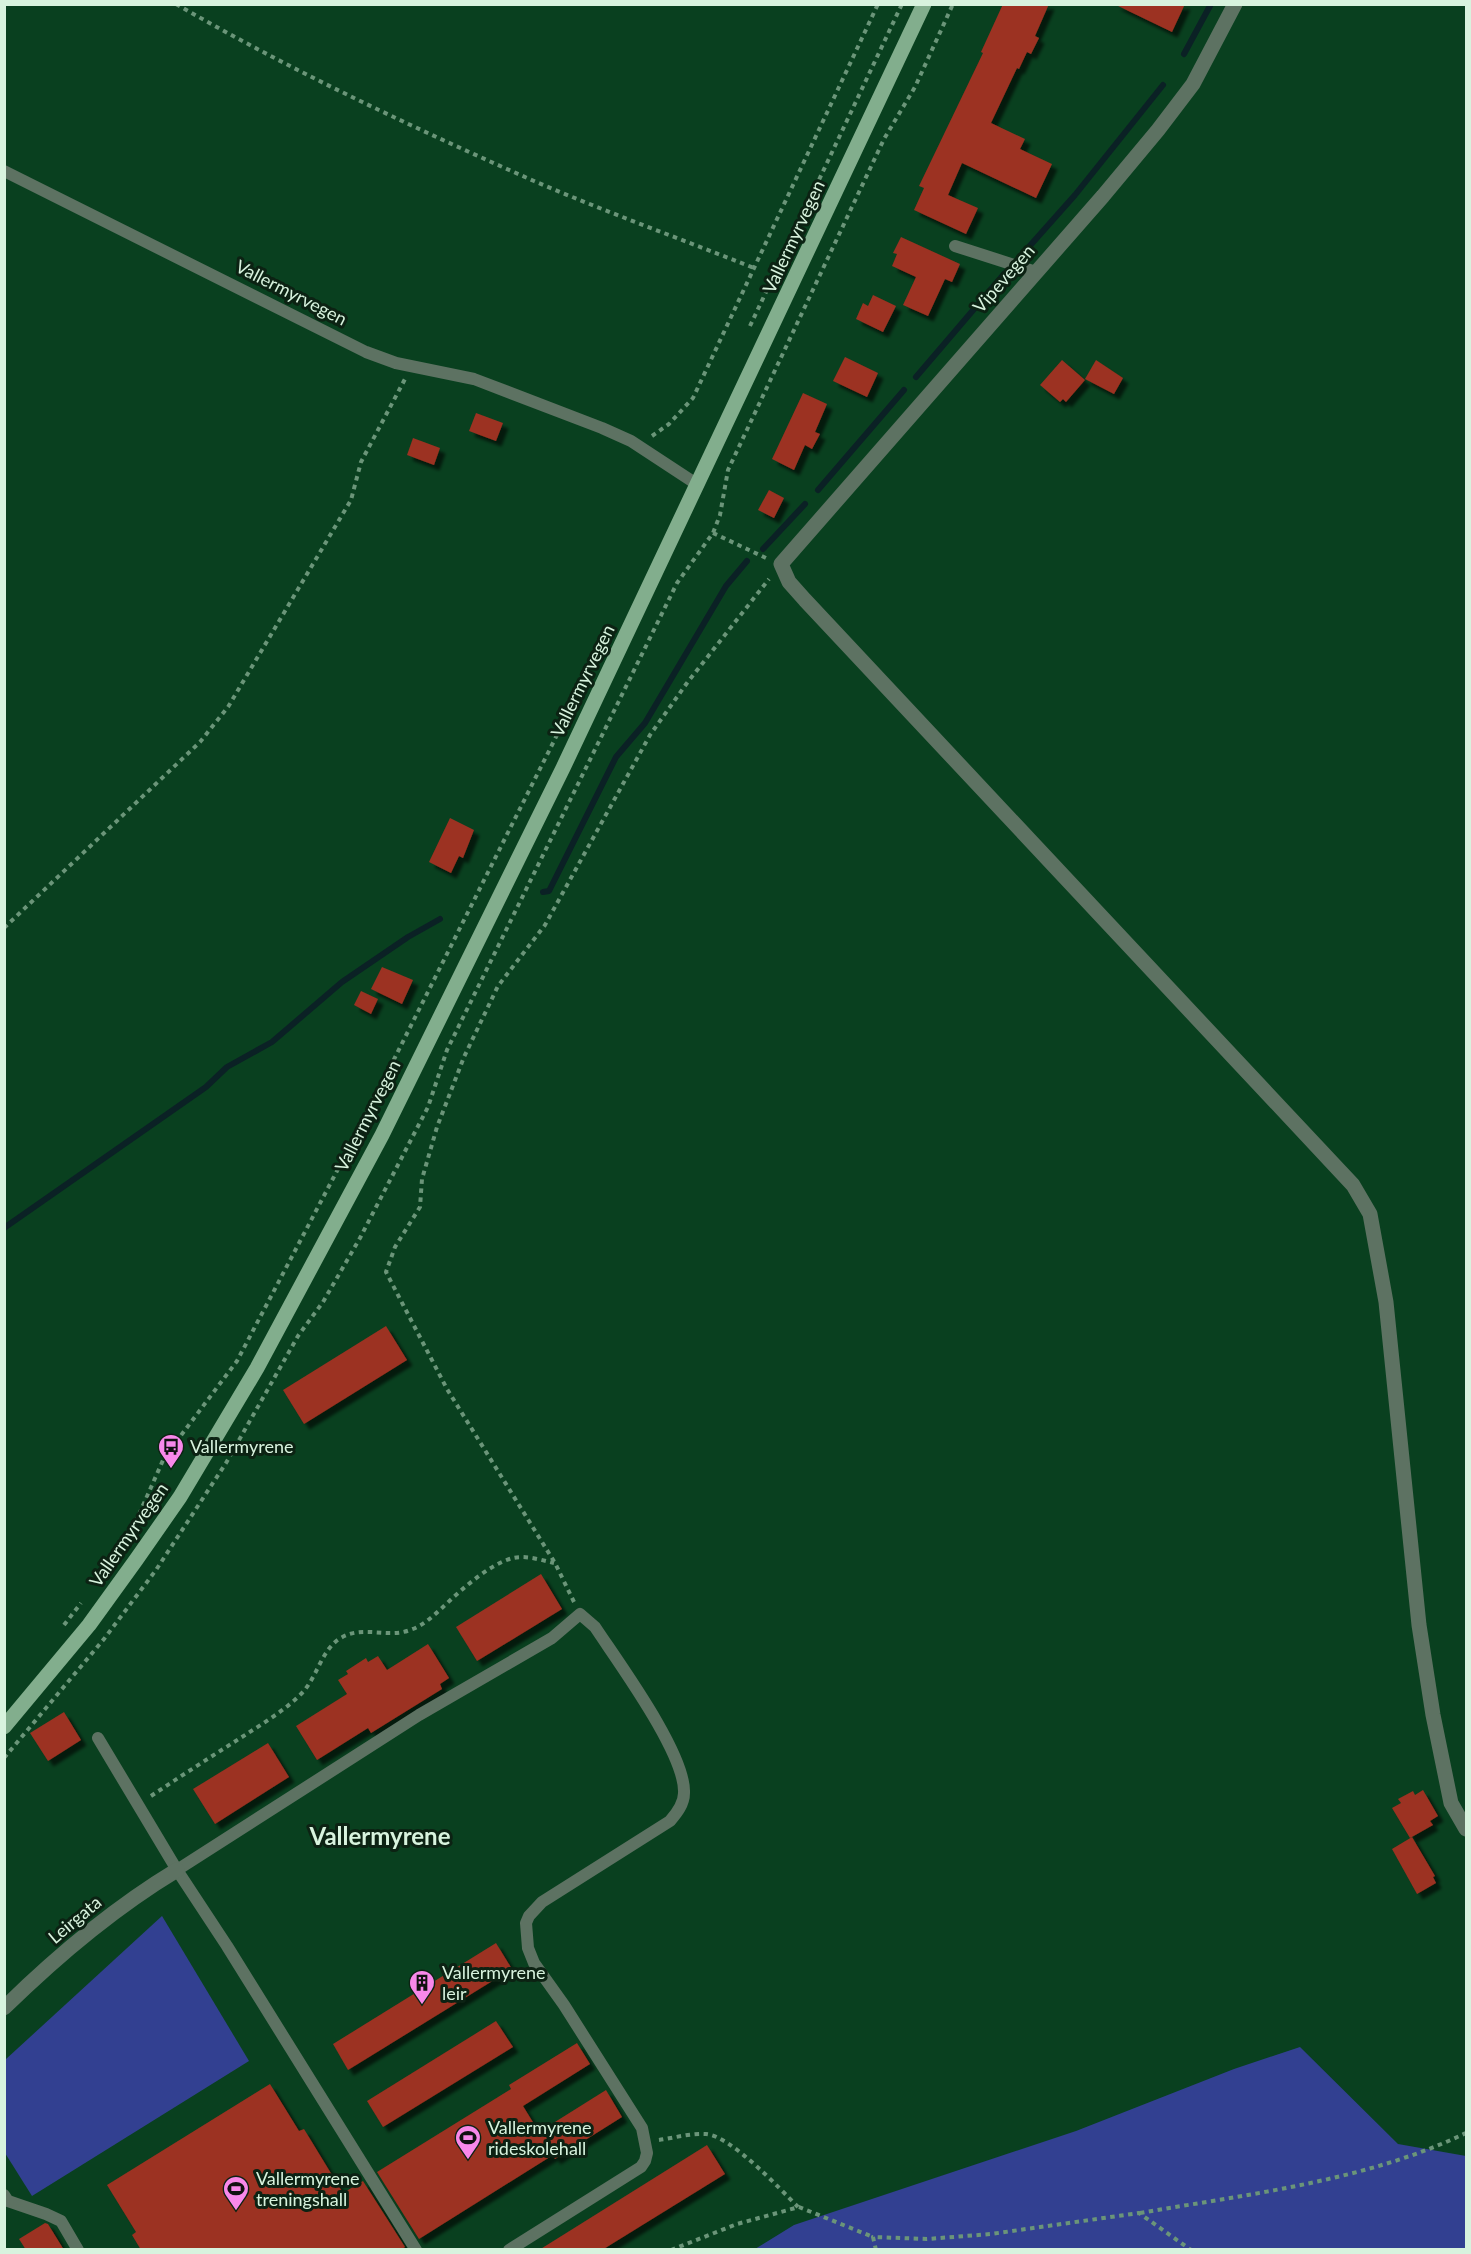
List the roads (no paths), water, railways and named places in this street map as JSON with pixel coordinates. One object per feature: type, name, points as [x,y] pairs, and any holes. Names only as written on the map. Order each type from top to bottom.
[{"type":"main road","name":"Vallermyrvegen","points":[[5,1725],[89,1625],[180,1497],[257,1368],[382,1135],[573,748],[924,4]]},
{"type":"street","name":"Vipevegen","points":[[1235,4],[1193,84],[1158,130],[781,564],[789,582],[805,600],[1353,1185],[1370,1214],[1386,1302],[1419,1625],[1433,1715],[1451,1803],[1467,1829]]},
{"type":"street","name":"Leirgata","points":[[4,2008],[99,1924],[141,1892],[177,1870]]},
{"type":"lane","name":"Vallermyrvegen","points":[[4,171],[366,352],[412,366],[474,379],[631,441],[698,485]]},
{"type":"lane","points":[[955,246],[1035,272]]},
{"type":"lane","points":[[177,1870],[418,1715],[552,1638],[580,1614],[595,1627],[672,1749],[683,1780],[684,1793],[678,1812],[670,1821],[542,1902],[529,1916],[525,1938],[534,1963],[642,2128],[647,2153],[641,2167],[508,2250]]},
{"type":"lane","points":[[98,1738],[177,1870],[227,1946],[416,2250]]},
{"type":"lane","points":[[4,2195],[8,2201],[61,2221],[78,2250]]},
{"type":"waterway","points":[[1184,54],[1211,4]]},
{"type":"waterway","points":[[1019,258],[1075,195],[1163,85]]},
{"type":"waterway","points":[[916,377],[1004,274]]},
{"type":"waterway","points":[[818,490],[904,390]]},
{"type":"waterway","points":[[763,549],[805,504]]},
{"type":"waterway","points":[[543,892],[549,891],[616,757],[645,723],[726,586],[747,561]]},
{"type":"waterway","points":[[4,1228],[206,1087],[227,1067],[272,1042],[342,982],[408,937],[440,919]]},
{"type":"place","name":"Vallermyrene","points":[[171,1470]]},
{"type":"place","name":"Vallermyrene leir","points":[[422,2006]]},
{"type":"place","name":"Vallermyrene rideskolehall","points":[[468,2161]]},
{"type":"place","name":"Vallermyrene treningshall","points":[[236,2212]]},
{"type":"district","name":"Vallermyrene","points":[[380,1837]]}]
